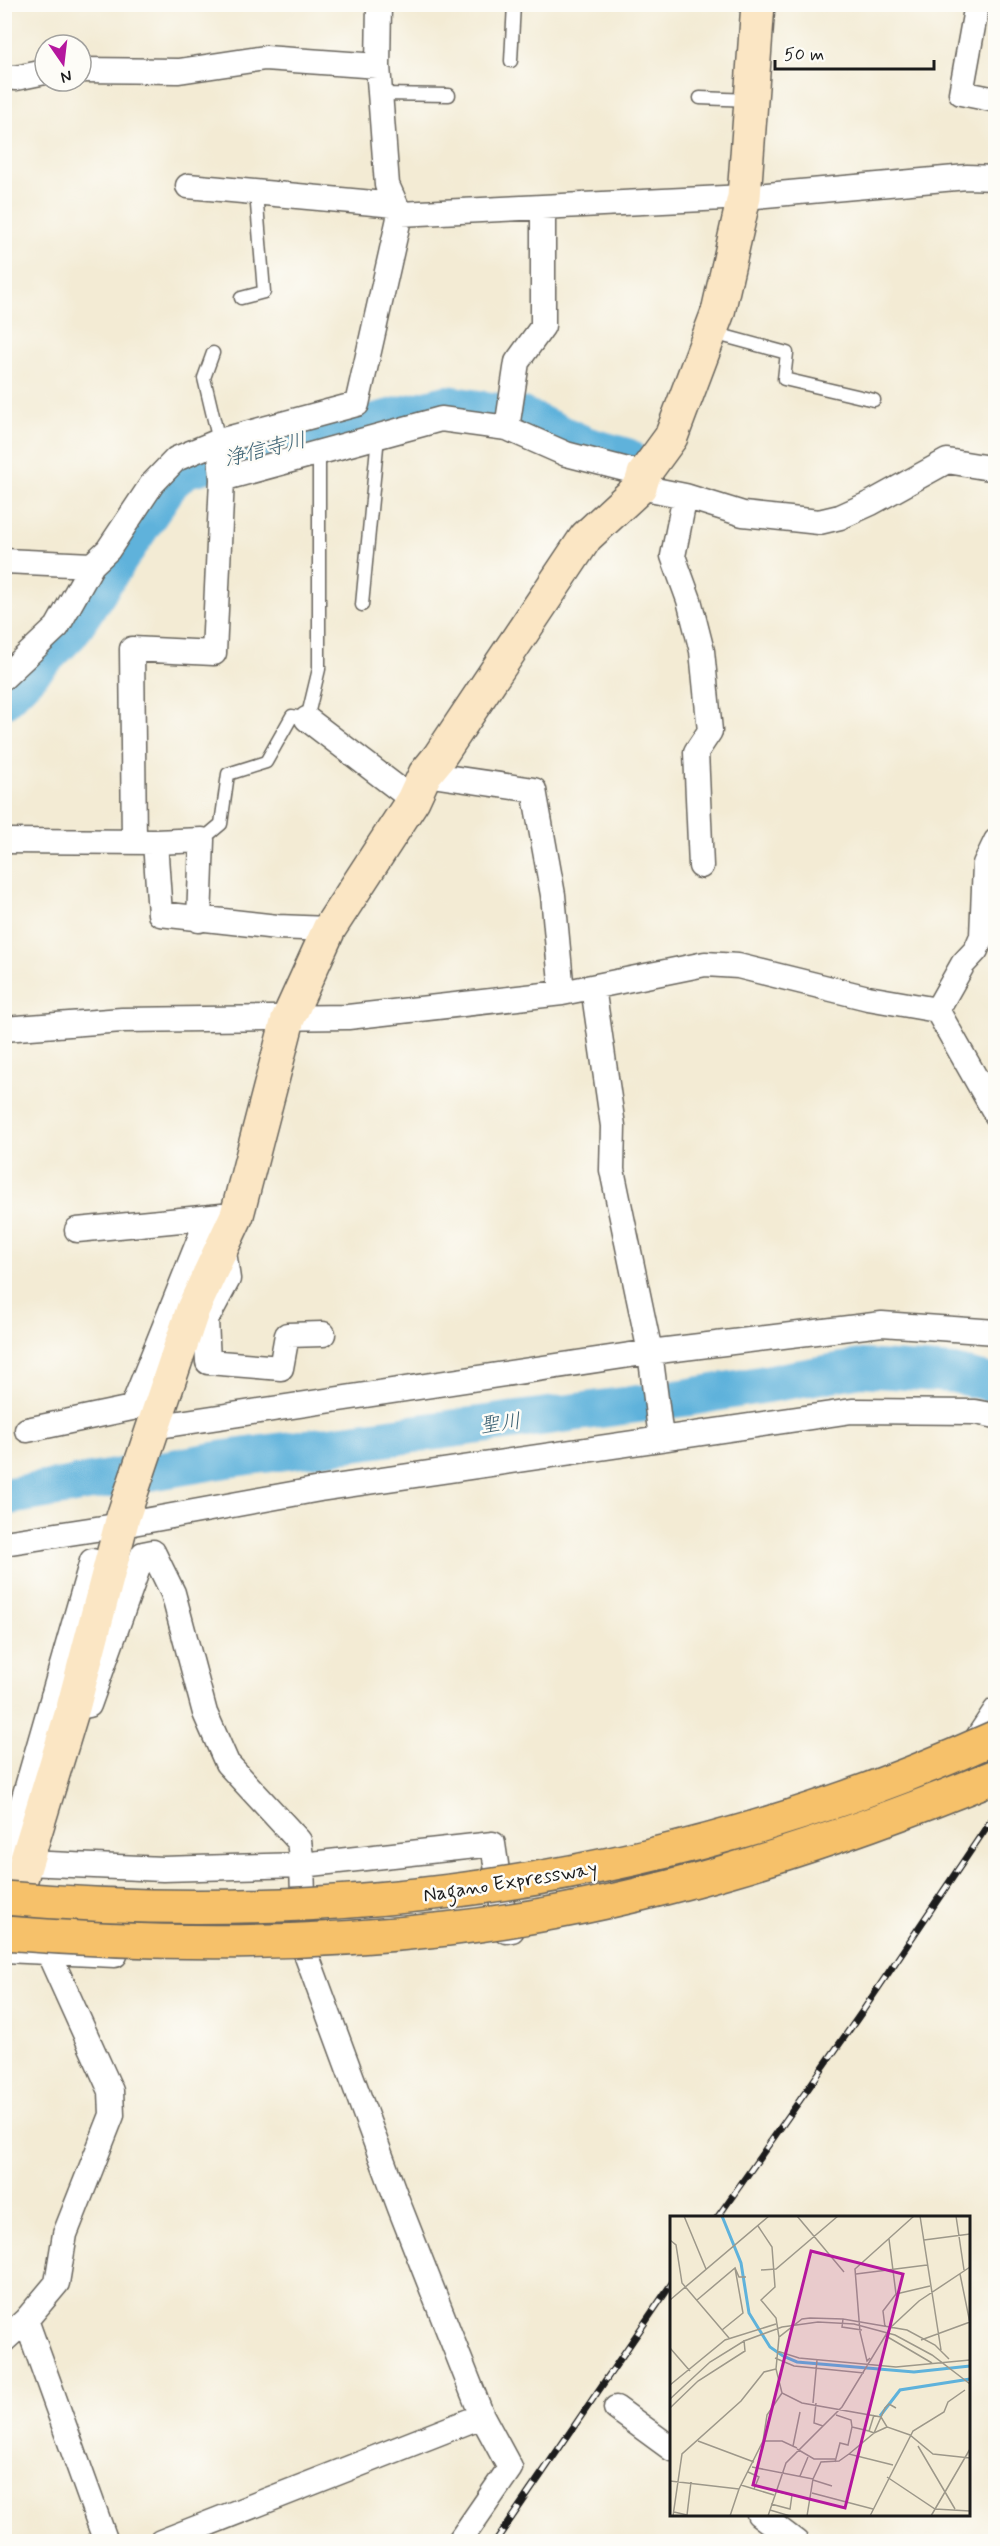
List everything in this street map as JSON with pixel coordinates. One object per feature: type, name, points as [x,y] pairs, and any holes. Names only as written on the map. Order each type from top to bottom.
[{"type":"highway","name":"Nagano Expressway","points":[[4,1898],[123,1906],[248,1907],[378,1900],[504,1885],[630,1860],[753,1828],[880,1784],[996,1737]]},
{"type":"highway","name":"Nagano Expressway","points":[[4,1934],[123,1941],[255,1942],[385,1935],[501,1921],[638,1894],[762,1862],[883,1821],[996,1776]]},
{"type":"street","points":[[369,437],[356,408],[398,210],[387,185],[378,66],[379,4]]},
{"type":"street","points":[[4,1934],[12,1861],[150,1434],[223,1226],[288,1019],[329,928],[419,787],[586,537],[642,481],[671,437],[718,312],[744,197],[758,4]]},
{"type":"street","points":[[977,4],[961,93],[996,100]]},
{"type":"street","points":[[93,70],[179,71],[264,58],[378,66]]},
{"type":"street","points":[[4,77],[16,78],[33,74]]},
{"type":"street","points":[[188,186],[398,210],[543,208],[744,197],[968,177],[996,178]]},
{"type":"street","points":[[510,418],[517,362],[543,326],[543,208]]},
{"type":"street","points":[[4,677],[57,627],[92,565],[108,550],[152,484],[176,459],[356,408]]},
{"type":"street","points":[[221,477],[441,419],[510,418],[566,454],[743,514],[819,522],[855,511],[947,461],[996,470]]},
{"type":"street","points":[[220,445],[221,477],[214,653],[132,649],[144,841],[160,914],[199,920],[329,928]]},
{"type":"street","points":[[685,496],[673,556],[689,600],[702,651],[710,731],[696,752],[701,866]]},
{"type":"street","points":[[4,561],[92,565]]},
{"type":"street","points":[[307,719],[419,787],[534,790],[554,895],[562,993]]},
{"type":"street","points":[[4,841],[202,840],[199,920]]},
{"type":"street","points":[[937,1010],[963,964],[976,950],[982,936],[984,864],[996,841]]},
{"type":"street","points":[[4,1029],[122,1020],[348,1017],[562,993],[705,964],[727,965],[868,998],[937,1010]]},
{"type":"street","points":[[593,987],[613,1126],[612,1170],[650,1352],[660,1438]]},
{"type":"street","points":[[937,1010],[996,1114]]},
{"type":"street","points":[[77,1230],[223,1226]]},
{"type":"street","points":[[223,1226],[228,1279],[206,1320],[208,1362],[281,1368],[287,1335],[324,1334]]},
{"type":"street","points":[[27,1430],[132,1408],[223,1226]]},
{"type":"street","points":[[150,1434],[650,1352],[882,1324],[996,1332]]},
{"type":"street","points":[[4,1543],[320,1489],[852,1411],[975,1412],[996,1416]]},
{"type":"street","points":[[63,1702],[89,1706],[143,1554],[153,1552],[173,1593],[205,1713],[227,1763],[299,1841],[305,1951],[400,2208],[482,2416],[510,2468],[459,2541]]},
{"type":"street","points":[[63,1702],[92,1561]]},
{"type":"street","points":[[4,1950],[49,1954],[180,1956],[391,1947],[506,1931],[718,1887],[838,1850],[923,1820],[996,1710]]},
{"type":"street","points":[[12,1861],[162,1869],[302,1865],[493,1844],[506,1931]]},
{"type":"street","points":[[4,2340],[26,2320],[57,2283],[65,2234],[112,2115],[111,2091],[49,1954]]},
{"type":"street","points":[[26,2320],[106,2541]]},
{"type":"street","points":[[616,2408],[670,2448]]},
{"type":"street","points":[[161,2541],[482,2416]]},
{"type":"street","points":[[762,2516],[796,2541]]},
{"type":"lane","points":[[511,61],[514,4]]},
{"type":"lane","points":[[380,94],[449,94]]},
{"type":"lane","points":[[700,98],[751,100]]},
{"type":"lane","points":[[241,298],[264,292],[256,192]]},
{"type":"lane","points":[[710,332],[787,353],[784,379],[874,400]]},
{"type":"lane","points":[[213,353],[204,378],[220,445]]},
{"type":"lane","points":[[362,605],[369,437]]},
{"type":"lane","points":[[202,840],[221,824],[228,774],[266,762],[292,716],[307,719],[319,669],[319,453]]},
{"type":"waterway","name":"浄信寺川","points":[[4,699],[70,633],[171,482],[186,469],[447,404],[522,416],[585,445],[627,457]]},
{"type":"waterway","name":"聖川","points":[[4,1497],[226,1459],[690,1397],[861,1368],[953,1374],[996,1384]]},
{"type":"railway","points":[[718,2216],[864,2009],[996,1813]]},
{"type":"railway","points":[[495,2542],[670,2286]]}]
